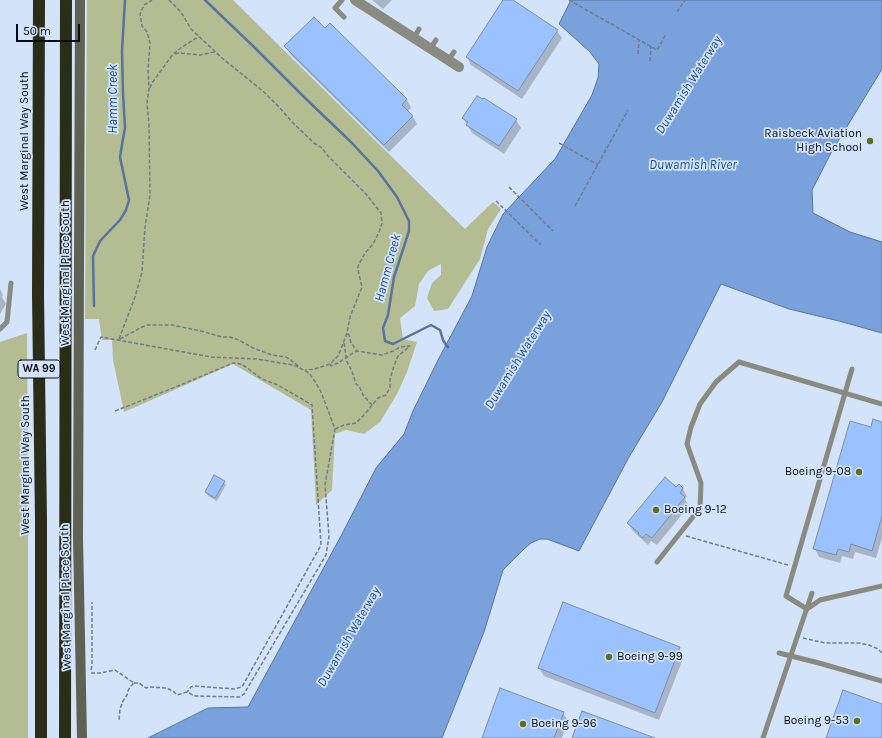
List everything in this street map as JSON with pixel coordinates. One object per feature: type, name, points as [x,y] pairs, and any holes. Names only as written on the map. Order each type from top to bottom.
[{"type":"highway","name":"West Marginal Way South","points":[[39,0],[38,295],[41,521],[40,738]]},
{"type":"highway","name":"WA 99","points":[[65,738],[66,0]]},
{"type":"street","name":"West Marginal Place South","points":[[80,0],[78,538],[82,738]]},
{"type":"street","points":[[355,0],[433,44],[448,60],[459,67]]},
{"type":"lane","points":[[342,0],[335,8],[344,16]]},
{"type":"lane","points":[[448,60],[454,52]]},
{"type":"lane","points":[[0,329],[7,322],[11,283]]},
{"type":"lane","points":[[657,562],[700,508],[701,483],[687,444],[700,404],[716,382],[739,362],[882,404]]},
{"type":"lane","points":[[807,609],[786,596],[852,369]]},
{"type":"lane","points":[[807,609],[820,600],[882,586]]},
{"type":"lane","points":[[763,738],[812,593]]},
{"type":"lane","points":[[779,653],[882,681]]},
{"type":"path","points":[[119,340],[135,297],[142,272],[145,227],[150,195],[149,125],[147,104],[149,89],[148,69],[150,42],[147,32],[142,26],[140,14],[144,5],[152,0]]},
{"type":"path","points":[[169,0],[181,12],[191,28],[215,52],[264,92],[292,122],[314,143],[322,148],[327,155],[366,194],[381,213],[382,223],[379,232],[373,244],[365,253],[358,266],[362,287],[350,317],[344,343],[338,356],[330,364]]},
{"type":"path","points":[[568,0],[657,50],[666,34]]},
{"type":"path","points":[[677,12],[685,0]]},
{"type":"path","points":[[149,89],[170,61],[173,54],[199,36]]},
{"type":"path","points":[[638,54],[639,39]]},
{"type":"path","points":[[650,62],[651,46]]},
{"type":"path","points":[[173,54],[179,53],[200,55],[215,52]]},
{"type":"path","points":[[574,206],[628,110]]},
{"type":"path","points":[[559,143],[598,165]]},
{"type":"path","points":[[509,187],[553,231]]},
{"type":"path","points":[[496,201],[541,245]]},
{"type":"path","points":[[119,340],[147,325],[180,327],[218,336],[230,337],[239,340],[252,348],[286,358],[296,363],[312,377],[321,392],[335,429],[325,485],[329,536],[326,554],[244,694],[240,696],[195,696],[187,692]]},
{"type":"path","points":[[347,333],[357,352]]},
{"type":"path","points":[[95,350],[101,337],[211,357],[257,359],[281,362],[304,370],[315,369],[330,364],[331,366],[357,352],[382,355],[400,347],[410,346],[398,356],[390,379],[390,388],[386,394],[378,398],[364,416],[356,422],[335,429]]},
{"type":"path","points":[[344,343],[346,358],[356,384],[372,405]]},
{"type":"path","points":[[92,602],[92,665],[90,674],[115,670],[134,683],[138,683],[146,688],[167,688],[177,695],[187,692],[194,686],[234,689],[242,687],[321,545],[312,405],[278,385],[262,379],[237,362],[233,362],[115,411]]},
{"type":"path","points":[[679,534],[795,567]]},
{"type":"path","points":[[804,638],[826,643],[859,643],[869,645],[878,649],[882,653]]},
{"type":"path","points":[[119,720],[120,709],[123,701],[134,683]]},
{"type":"green space","points":[[87,0],[233,0],[465,229],[493,202],[501,209],[488,229],[480,259],[448,309],[434,311],[427,298],[432,283],[441,275],[441,264],[428,271],[419,284],[415,306],[400,318],[403,339],[417,342],[407,372],[397,394],[380,422],[364,434],[346,430],[335,434],[332,490],[316,505],[311,410],[233,364],[124,412],[113,360],[112,340],[102,340],[99,319],[85,319]]},
{"type":"green space","points":[[27,333],[28,738],[0,738],[0,342]]},
{"type":"water","name":"Duwamish River","points":[[571,0],[882,0],[882,69],[831,153],[812,190],[813,213],[850,232],[882,242],[882,333],[789,309],[721,284],[662,402],[629,457],[579,551],[547,539],[540,539],[531,543],[503,570],[484,632],[442,738],[148,738],[208,708],[248,707],[341,536],[376,468],[404,434],[413,411],[438,360],[472,296],[487,247],[503,214],[555,159],[592,95],[598,78],[599,64],[590,52],[559,24]]},
{"type":"building","points":[[503,0],[513,0],[558,30],[518,91],[466,57]]},
{"type":"building","points":[[314,17],[325,28],[330,23],[407,99],[402,105],[413,116],[384,145],[284,46]]},
{"type":"building","points":[[477,96],[483,99],[484,98],[517,119],[499,146],[466,125],[468,122],[462,118]]},
{"type":"building","name":"Boeing 9-08","points":[[873,419],[882,422],[882,516],[872,551],[851,544],[849,552],[838,549],[836,555],[813,549],[850,421],[871,427]]},
{"type":"building","points":[[214,475],[225,481],[215,498],[205,492]]},
{"type":"building","name":"Boeing 9-12","points":[[665,477],[676,487],[679,484],[683,488],[680,493],[685,497],[652,538],[646,534],[643,538],[627,523]]},
{"type":"building","name":"Boeing 9-99","points":[[563,602],[680,647],[655,713],[538,668]]},
{"type":"building","name":"Boeing 9-96","points":[[500,688],[564,712],[554,738],[482,738]]},
{"type":"building","name":"Boeing 9-53","points":[[843,690],[882,704],[882,738],[826,738]]},
{"type":"building","points":[[582,711],[655,738],[572,738]]},
{"type":"waterway","name":"Hamm Creek","points":[[94,306],[93,256],[100,241],[120,220],[126,210],[129,200],[120,157],[125,127],[122,51],[125,0]]},
{"type":"waterway","name":"Hamm Creek","points":[[205,0],[351,142],[378,171],[397,197],[409,221],[409,231],[394,277],[388,315],[383,328],[385,341],[393,344],[431,325],[440,330],[443,340],[448,347]]},
{"type":"place","name":"Raisbeck Aviation High School","points":[[870,141]]},
{"type":"place","name":"Boeing 9-08","points":[[859,472]]},
{"type":"place","name":"Boeing 9-12","points":[[656,510]]},
{"type":"place","name":"Boeing 9-99","points":[[609,657]]},
{"type":"place","name":"Boeing 9-53","points":[[857,721]]},
{"type":"place","name":"Boeing 9-96","points":[[523,724]]},
{"type":"water label","name":"Duwamish Waterway","points":[[689,85]]},
{"type":"water label","name":"Duwamish Waterway","points":[[518,360]]},
{"type":"water label","name":"Duwamish Waterway","points":[[349,637]]}]
